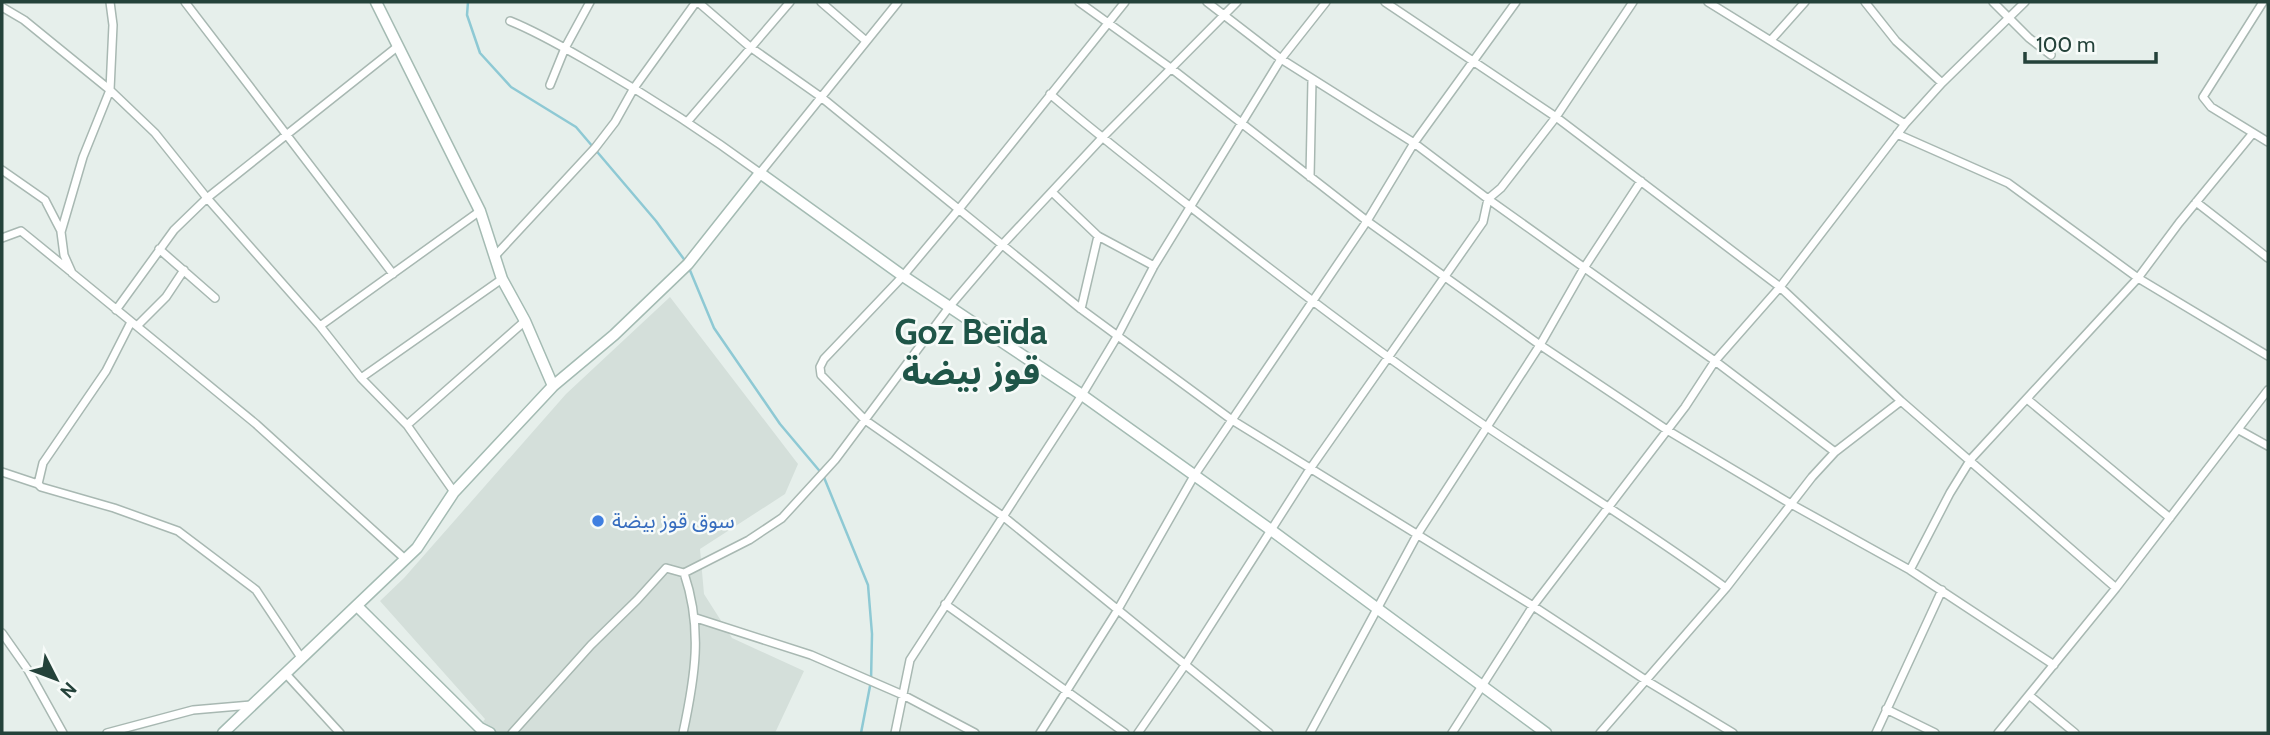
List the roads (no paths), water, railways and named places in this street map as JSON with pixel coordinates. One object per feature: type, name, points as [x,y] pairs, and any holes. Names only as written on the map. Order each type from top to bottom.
[{"type":"main road","points":[[376,2],[480,211],[502,279],[525,321],[553,386]]},
{"type":"main road","points":[[223,733],[417,548],[454,492],[553,386],[599,349],[688,264],[761,173],[903,275],[1082,395],[1271,530],[1546,733]]},
{"type":"main road","points":[[357,606],[477,731],[490,733]]},
{"type":"street","points":[[61,232],[83,157],[110,90],[113,25],[110,2]]},
{"type":"street","points":[[185,2],[393,274]]},
{"type":"street","points":[[550,85],[565,48],[590,2]]},
{"type":"street","points":[[495,256],[588,156],[615,122],[634,88],[697,2],[750,47],[821,97],[1081,309],[1232,421],[1733,733]]},
{"type":"street","points":[[688,121],[790,2]]},
{"type":"street","points":[[821,2],[866,41]]},
{"type":"street","points":[[510,21],[535,31],[634,88],[688,121],[761,173],[898,2]]},
{"type":"street","points":[[1079,2],[1172,69],[1367,221],[1540,345],[1667,430],[1791,505],[1910,570],[2054,665]]},
{"type":"street","points":[[1125,2],[903,275],[824,359],[820,367],[821,374],[865,420],[1004,517],[1269,733]]},
{"type":"street","points":[[1207,2],[1281,59],[1414,143],[1715,361],[1835,452]]},
{"type":"street","points":[[512,733],[591,645],[666,569],[684,573],[749,540],[782,518],[835,460],[950,306],[1002,246],[1102,138],[1237,2]]},
{"type":"street","points":[[895,733],[910,660],[1082,395],[1118,335],[1154,266],[1281,59],[1326,2]]},
{"type":"street","points":[[1385,2],[1556,117],[1780,286],[1901,401],[1971,459],[2116,588]]},
{"type":"street","points":[[1040,733],[1117,611],[1194,476],[1367,221],[1414,143],[1516,2]]},
{"type":"street","points":[[1138,733],[1310,470],[1483,222],[1488,199],[1501,188],[1556,117],[1633,2]]},
{"type":"street","points":[[1708,2],[1905,124]]},
{"type":"street","points":[[1771,40],[1805,2]]},
{"type":"street","points":[[1865,2],[1896,41],[1942,83]]},
{"type":"street","points":[[1993,2],[2051,55]]},
{"type":"street","points":[[1452,733],[1484,687],[1533,606],[1685,407],[1715,361],[1780,286],[1905,124],[1942,83],[2025,2]]},
{"type":"street","points":[[2263,2],[2203,97],[2211,107],[2268,142]]},
{"type":"street","points":[[2,7],[24,20],[110,90],[155,133],[361,378],[407,425],[454,492]]},
{"type":"street","points":[[116,310],[174,230],[207,198],[397,47]]},
{"type":"street","points":[[1310,177],[1312,80]]},
{"type":"street","points":[[1050,94],[1102,138],[1312,302],[1486,426],[1610,506],[1726,588]]},
{"type":"street","points":[[1910,570],[1971,459],[2138,278],[2253,132]]},
{"type":"street","points":[[1897,134],[2008,183],[2138,278],[2268,356]]},
{"type":"street","points":[[2,170],[45,200],[61,232],[64,255],[72,273]]},
{"type":"street","points":[[1310,733],[1417,535],[1540,345],[1584,268],[1641,181]]},
{"type":"street","points":[[1052,191],[1098,236],[1154,266]]},
{"type":"street","points":[[2196,202],[2268,258]]},
{"type":"street","points":[[320,326],[480,211]]},
{"type":"street","points":[[2,238],[21,231],[256,424],[405,559]]},
{"type":"street","points":[[1081,309],[1098,236]]},
{"type":"street","points":[[159,250],[215,298]]},
{"type":"street","points":[[37,484],[43,463],[134,324],[166,297],[184,270]]},
{"type":"street","points":[[361,378],[502,279]]},
{"type":"street","points":[[407,425],[525,321]]},
{"type":"street","points":[[1998,733],[2116,588],[2268,390]]},
{"type":"street","points":[[2027,399],[2170,518]]},
{"type":"street","points":[[1600,733],[1726,588],[1835,452],[1901,401]]},
{"type":"street","points":[[2239,430],[2268,446]]},
{"type":"street","points":[[2,472],[178,531],[256,590],[302,659]]},
{"type":"street","points":[[683,733],[693,673],[696,618],[684,573]]},
{"type":"street","points":[[1876,733],[1942,590]]},
{"type":"street","points":[[945,604],[1125,733]]},
{"type":"street","points":[[696,618],[811,654],[903,695],[975,733]]},
{"type":"street","points":[[2,633],[29,670],[63,733]]},
{"type":"street","points":[[286,674],[340,733]]},
{"type":"street","points":[[2029,695],[2076,733]]},
{"type":"street","points":[[107,733],[193,710],[256,704]]},
{"type":"street","points":[[1886,709],[1935,733]]},
{"type":"waterway","points":[[468,2],[467,15],[480,53],[511,87],[576,127],[656,221],[686,262]]},
{"type":"waterway","points":[[689,268],[714,328],[780,424],[823,475],[868,585],[872,634],[871,681],[861,733]]},
{"type":"place","name":"سوق قوز بيضة","points":[[598,521]]},
{"type":"district","name":"Goz Beïda قوز بيضة","points":[[971,352]]}]
